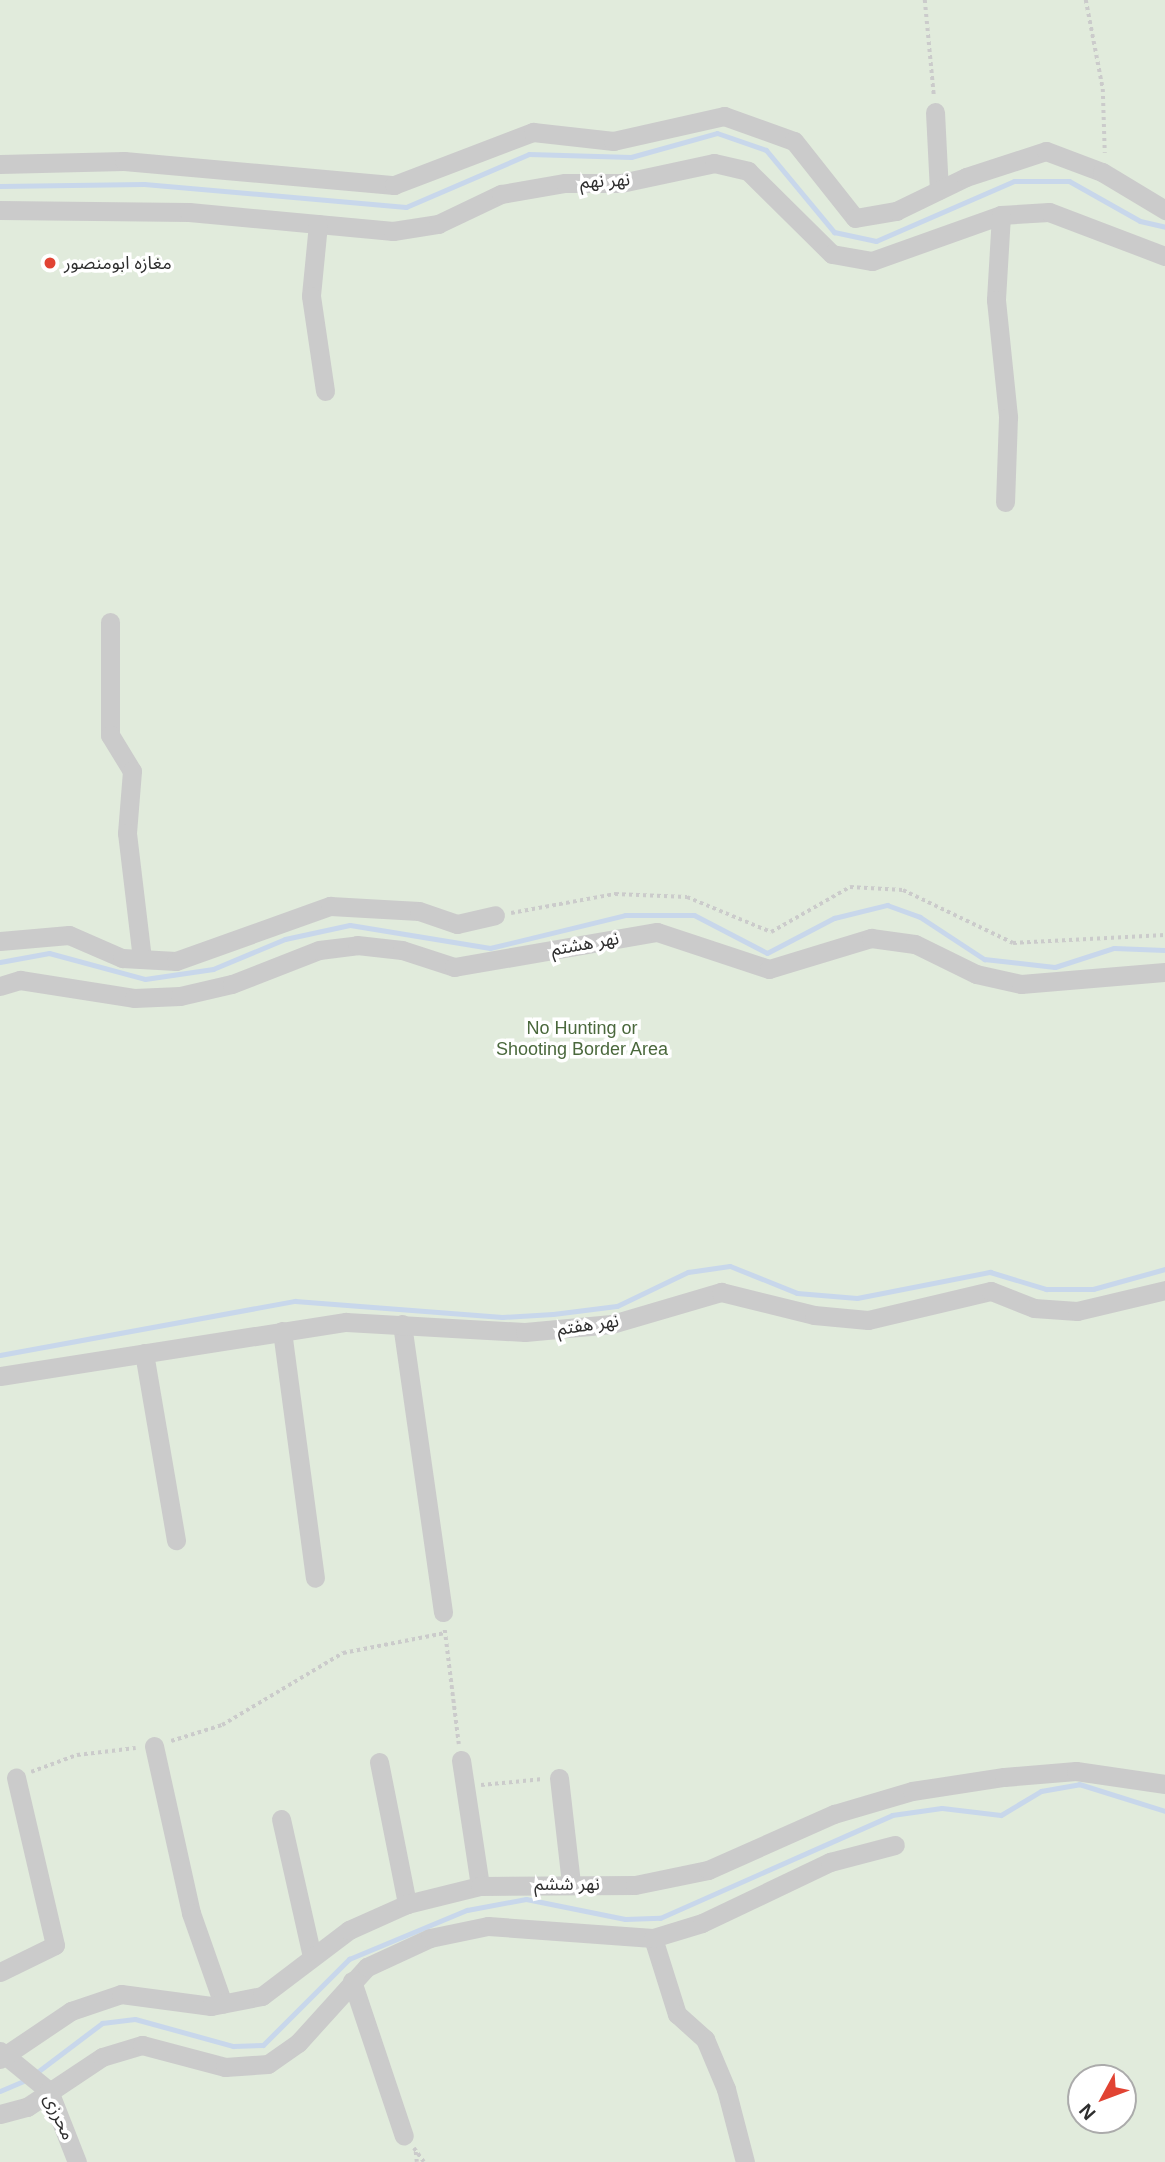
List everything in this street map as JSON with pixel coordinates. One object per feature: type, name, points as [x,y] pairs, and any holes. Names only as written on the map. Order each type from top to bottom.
[{"type":"street","points":[[936,112],[939,190]]},
{"type":"street","points":[[0,164],[124,161],[394,185],[533,132],[612,141],[724,116],[794,141],[855,218],[896,211],[939,190],[1046,151],[1102,172],[1165,210]]},
{"type":"street","name":"نهر نهم","points":[[0,210],[189,212],[393,232],[438,224],[502,194],[565,183],[621,183],[714,163],[748,171],[832,254],[872,261],[1001,215],[1049,212],[1165,256]]},
{"type":"street","points":[[1001,215],[996,300],[1008,417],[1005,502]]},
{"type":"street","points":[[318,224],[311,296],[325,391]]},
{"type":"street","points":[[110,622],[110,735],[132,771],[127,833],[142,959]]},
{"type":"street","points":[[0,941],[69,935],[122,958],[176,961],[330,906],[419,911],[457,924],[495,915]]},
{"type":"street","name":"نهر هشتم","points":[[0,986],[20,980],[134,998],[180,996],[232,984],[318,950],[357,945],[402,950],[454,967],[657,932],[769,969],[871,938],[915,944],[976,974],[1021,984],[1165,972]]},
{"type":"street","name":"نهر هفتم","points":[[0,1376],[282,1331],[402,1324],[525,1332],[598,1326],[721,1292],[814,1315],[868,1320],[991,1291],[1034,1308],[1077,1311],[1165,1290]]},
{"type":"street","points":[[402,1324],[443,1612]]},
{"type":"street","points":[[282,1331],[315,1578]]},
{"type":"street","points":[[144,1353],[176,1540]]},
{"type":"street","points":[[154,1746],[191,1913],[223,2004]]},
{"type":"street","points":[[461,1760],[480,1886]]},
{"type":"street","points":[[379,1762],[407,1904]]},
{"type":"street","name":"نهر ششم","points":[[6,2058],[71,2011],[121,1994],[223,2004],[262,1996],[349,1930],[407,1904],[480,1886],[635,1885],[708,1870],[834,1814],[912,1791],[1076,1771],[1165,1784]]},
{"type":"street","points":[[0,1972],[55,1945],[16,1777]]},
{"type":"street","points":[[559,1778],[571,1884]]},
{"type":"street","points":[[281,1819],[312,1957]]},
{"type":"street","points":[[0,2114],[27,2107],[45,2088],[102,2057],[142,2045],[225,2067],[268,2064],[298,2043],[352,1981],[430,1938],[488,1926],[653,1938],[702,1923],[830,1862],[895,1845]]},
{"type":"street","points":[[653,1938],[677,2014],[705,2039],[726,2089],[745,2162]]},
{"type":"street","points":[[352,1981],[410,2143]]},
{"type":"street","name":"محرزی","points":[[6,2058],[45,2088],[77,2162]]},
{"type":"path","points":[[925,0],[936,112]]},
{"type":"path","points":[[1086,0],[1108,134],[1102,172]]},
{"type":"path","points":[[495,915],[615,894],[687,897],[771,932],[850,887],[903,890],[1013,943],[1165,935]]},
{"type":"path","points":[[443,1612],[461,1760]]},
{"type":"path","points":[[16,1777],[77,1755],[154,1746],[222,1725],[343,1653],[445,1633]]},
{"type":"path","points":[[465,1787],[559,1778]]},
{"type":"path","points":[[410,2143],[417,2162]]},
{"type":"green space","name":"No Hunting or Shooting Border Area","points":[[0,0],[1165,0],[1165,2162],[0,2162]]},
{"type":"waterway","points":[[0,186],[144,184],[406,207],[529,154],[631,157],[717,133],[766,150],[834,232],[876,241],[1014,181],[1069,181],[1140,221],[1165,227]]},
{"type":"waterway","points":[[0,962],[49,953],[145,979],[213,969],[285,939],[350,925],[490,948],[625,915],[694,915],[767,953],[834,918],[887,905],[920,917],[984,959],[1055,967],[1114,948],[1165,950]]},
{"type":"waterway","points":[[0,1355],[295,1301],[502,1317],[553,1314],[617,1306],[688,1272],[730,1266],[797,1293],[857,1298],[990,1272],[1046,1289],[1093,1289],[1165,1269]]},
{"type":"waterway","points":[[36,2073],[102,2023],[135,2019],[233,2046],[263,2045],[349,1959],[467,1910],[526,1899],[625,1919],[660,1918],[892,1815],[942,1808],[1001,1815],[1041,1791],[1079,1784],[1165,1811]]},
{"type":"waterway","points":[[0,2091],[28,2079]]},
{"type":"place","name":"مغازه ابومنصور","points":[[50,263]]}]
